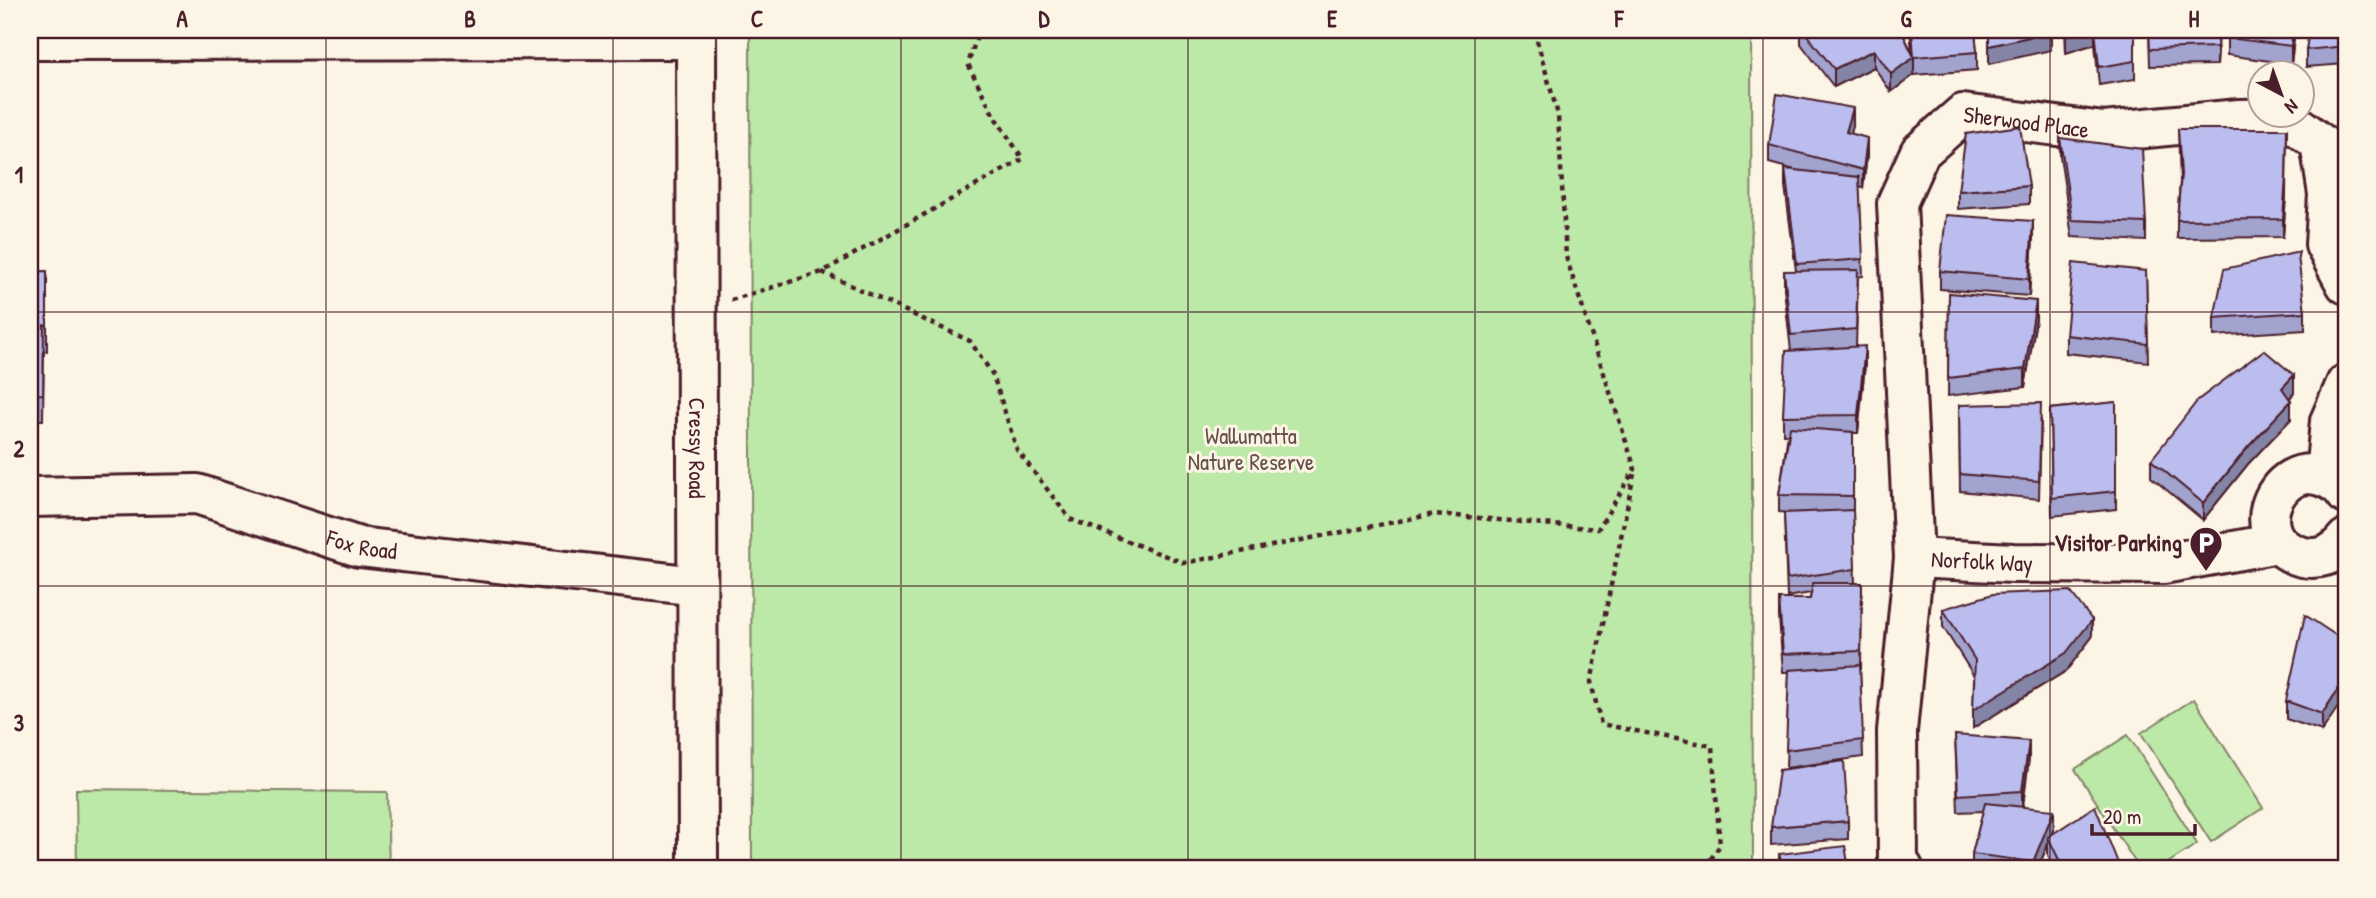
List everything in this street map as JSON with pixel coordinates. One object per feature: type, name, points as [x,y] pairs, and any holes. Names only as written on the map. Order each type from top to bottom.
[{"type":"street","points":[[30,40],[696,34]]},
{"type":"street","name":"Cressy Road","points":[[696,34],[698,868]]},
{"type":"street","name":"Sherwood Place","points":[[1914,558],[1897,203],[1920,152],[1964,114],[2104,132],[2239,119],[2287,118],[2320,143],[2328,194],[2325,245],[2346,284]]},
{"type":"street","points":[[2339,555],[2309,558],[2294,555],[2278,543],[2270,527],[2270,506],[2276,493],[2295,477],[2308,474],[2336,485],[2330,421],[2346,384]]},
{"type":"street","name":"Fox Road","points":[[30,497],[197,494],[359,547],[697,586]]},
{"type":"street","name":"Norfolk Way","points":[[1903,868],[1898,861],[1897,731],[1914,558],[2013,563],[2163,564],[2278,543]]},
{"type":"path","points":[[697,310],[822,272],[1023,159],[993,116],[968,64],[979,30]]},
{"type":"path","points":[[1534,30],[1558,115],[1566,257],[1635,469],[1591,682],[1601,724],[1712,746],[1720,845],[1705,868]]},
{"type":"path","points":[[822,272],[970,341],[993,375],[1017,450],[1070,519],[1184,563],[1435,514],[1598,529],[1635,469]]},
{"type":"green space","name":"Wallumatta Nature Reserve","points":[[750,30],[1751,30],[1753,868],[752,868]]},
{"type":"green space","points":[[2194,699],[2263,808],[2211,842],[2141,733]]},
{"type":"green space","points":[[2128,735],[2197,844],[2160,868],[2139,868],[2075,769]]},
{"type":"green space","points":[[76,789],[387,792],[389,868],[77,868]]},
{"type":"building","points":[[1803,30],[1901,30],[1914,57],[1891,74],[1874,50],[1834,69]]},
{"type":"building","points":[[1912,30],[1975,30],[1977,52],[1914,57]]},
{"type":"building","points":[[1989,30],[2051,30],[2051,32],[1989,46]]},
{"type":"building","points":[[2066,30],[2084,30],[2066,36]]},
{"type":"building","points":[[2095,30],[2135,30],[2135,61],[2099,67]]},
{"type":"building","points":[[2149,30],[2218,30],[2217,47],[2150,49]]},
{"type":"building","points":[[2228,30],[2293,30],[2291,46],[2227,38]]},
{"type":"building","points":[[2309,30],[2346,30],[2346,46],[2306,50]]},
{"type":"building","points":[[1777,94],[1853,108],[1846,132],[1867,138],[1863,170],[1769,145]]},
{"type":"building","points":[[2020,126],[2029,186],[1958,191],[1966,134]]},
{"type":"building","points":[[2178,129],[2287,130],[2283,219],[2177,220],[2181,174]]},
{"type":"building","points":[[2060,138],[2142,149],[2146,223],[2072,220]]},
{"type":"building","points":[[1785,169],[1859,177],[1863,259],[1797,264]]},
{"type":"building","points":[[1946,215],[2033,221],[2029,279],[1940,271]]},
{"type":"building","points":[[2299,252],[2305,312],[2214,318],[2224,269]]},
{"type":"building","points":[[2073,263],[2146,271],[2148,344],[2066,335]]},
{"type":"building","points":[[1858,270],[1856,329],[1791,335],[1784,271]]},
{"type":"building","points":[[47,271],[43,394],[30,395],[30,272]]},
{"type":"building","points":[[1949,293],[2036,301],[2025,369],[1948,378]]},
{"type":"building","points":[[1865,346],[1858,415],[1783,416],[1786,351]]},
{"type":"building","points":[[2264,350],[2294,375],[2282,388],[2291,401],[2248,447],[2203,503],[2151,460],[2198,400]]},
{"type":"building","points":[[2116,402],[2116,491],[2052,498],[2050,409]]},
{"type":"building","points":[[2041,403],[2039,481],[1960,474],[1959,405]]},
{"type":"building","points":[[1790,427],[1853,432],[1853,496],[1779,495]]},
{"type":"building","points":[[1853,510],[1855,569],[1787,579],[1784,513]]},
{"type":"building","points":[[1813,583],[1862,583],[1861,651],[1783,654],[1779,599],[1810,599]]},
{"type":"building","points":[[2070,591],[2092,620],[2066,653],[1973,710],[1975,660],[1943,609],[1993,594]]},
{"type":"building","points":[[2305,615],[2346,642],[2346,677],[2322,714],[2286,701]]},
{"type":"building","points":[[1860,665],[1863,740],[1786,750],[1789,670]]},
{"type":"building","points":[[1955,735],[2029,741],[2022,791],[1958,795]]},
{"type":"building","points":[[1844,761],[1848,821],[1771,827],[1779,770]]},
{"type":"building","points":[[1985,803],[2054,810],[2033,862],[1972,854]]},
{"type":"building","points":[[2095,806],[2120,868],[2063,868],[2048,837]]},
{"type":"building","points":[[1845,846],[1849,868],[1783,868],[1779,854]]},
{"type":"place","name":"Visitor Parking","points":[[2206,573]]}]
